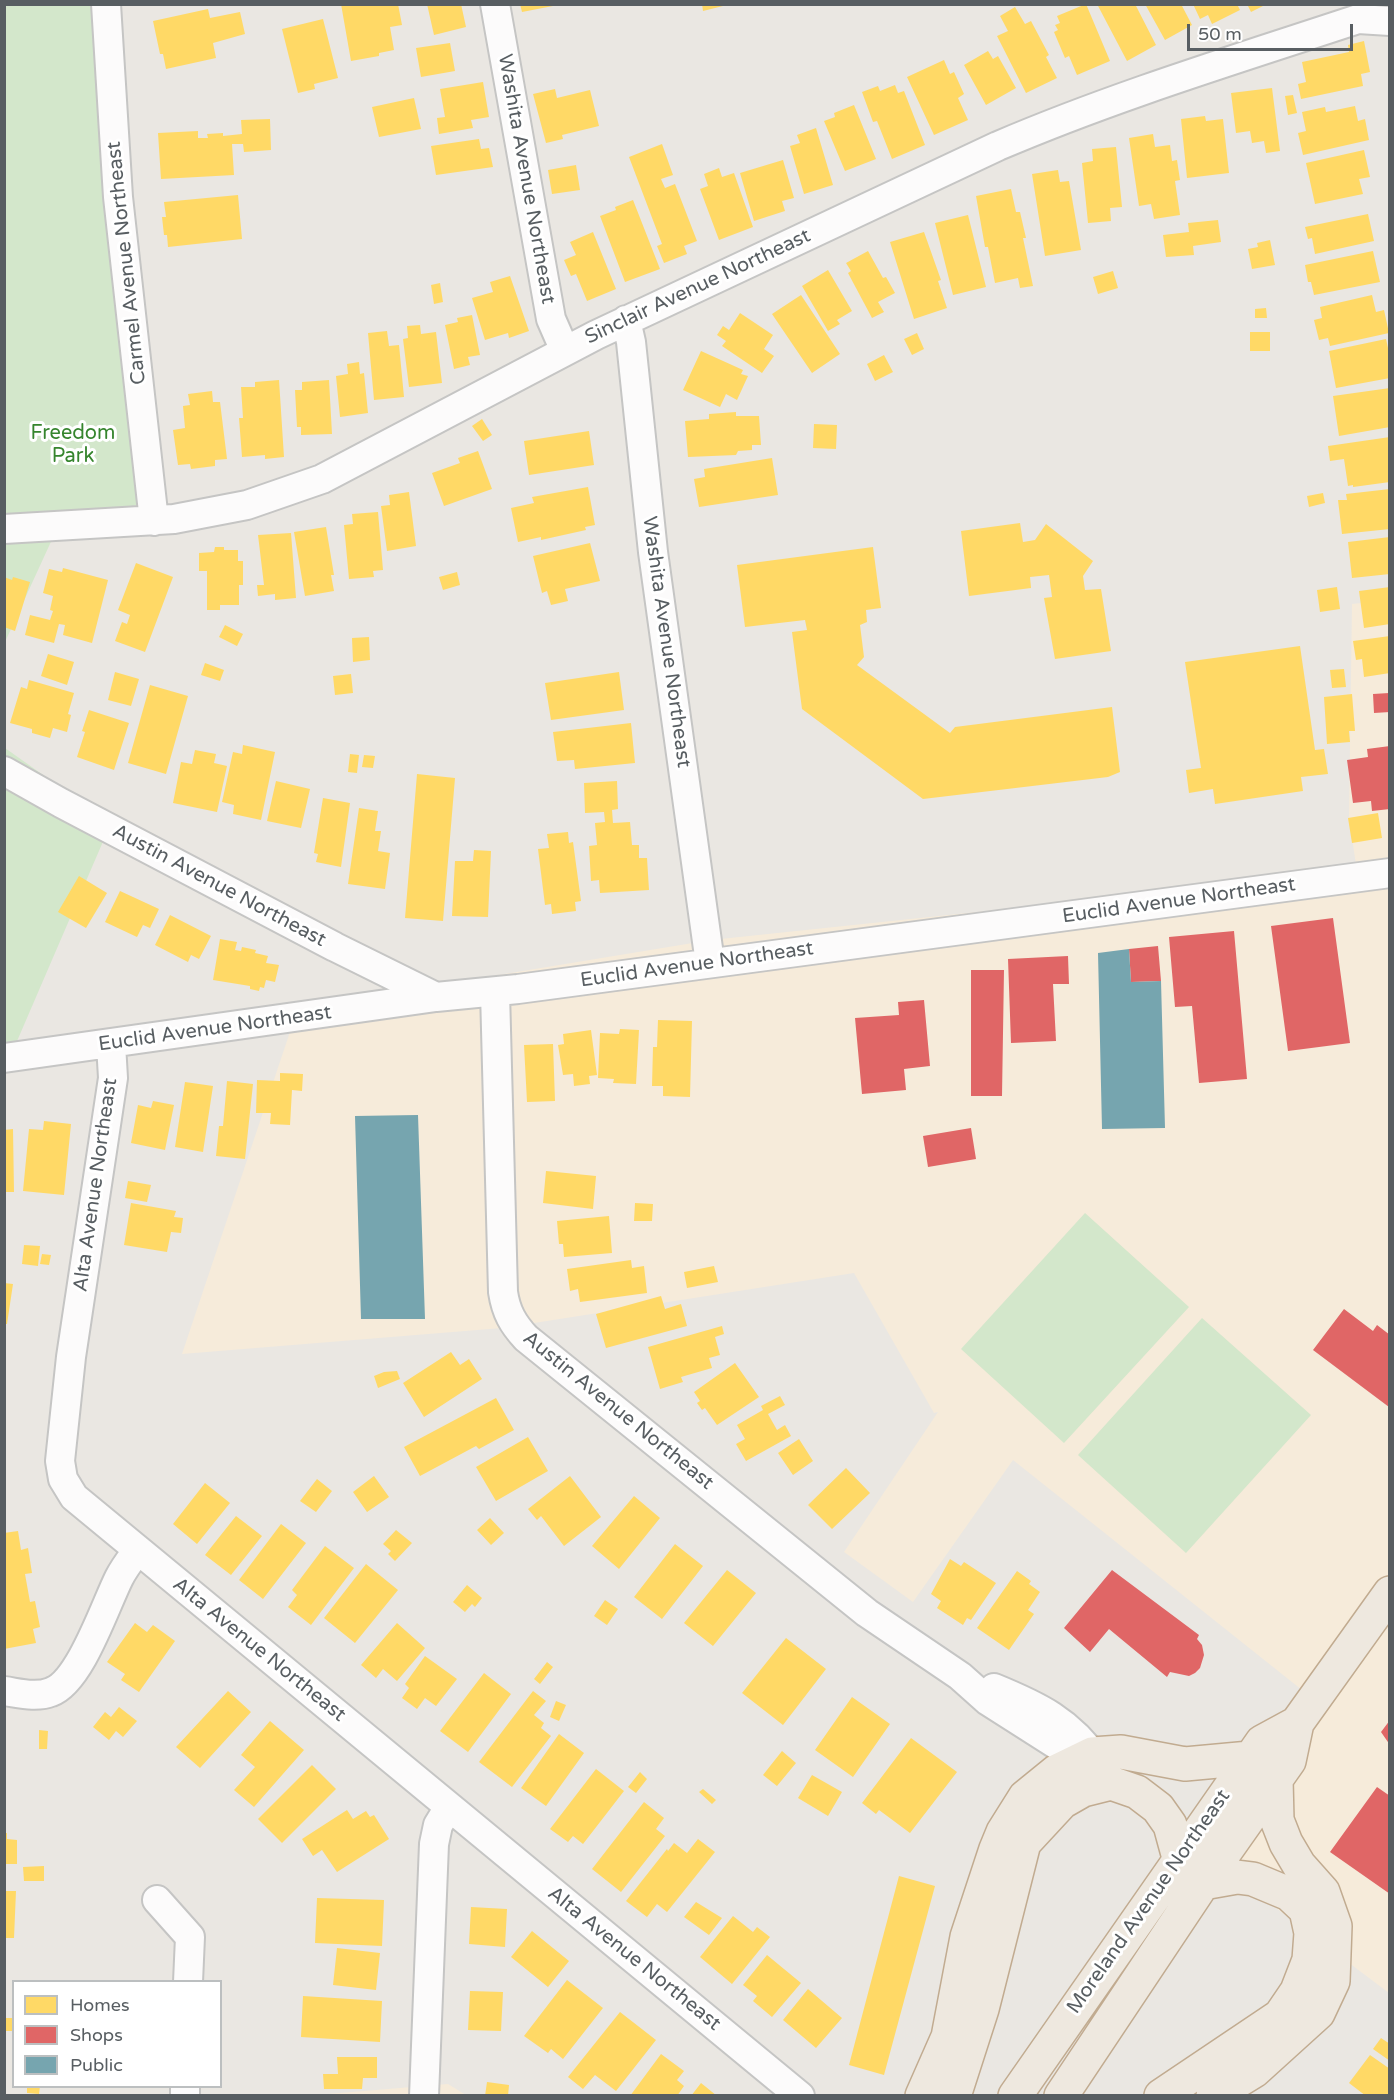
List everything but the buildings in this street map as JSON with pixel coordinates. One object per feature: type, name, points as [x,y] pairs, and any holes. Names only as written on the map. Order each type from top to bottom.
[{"type":"highway","name":"Moreland Avenue Northeast","points":[[1061,2096],[1203,1883],[1289,1761],[1298,1723],[1389,1593]]},
{"type":"highway","name":"Moreland Avenue Northeast","points":[[1015,2096],[1262,1742],[1298,1723]]},
{"type":"highway","points":[[922,2096],[948,2037],[967,1937],[996,1849],[1003,1832],[1025,1797],[1057,1771],[1086,1757],[1121,1752],[1185,1764],[1250,1758]]},
{"type":"highway","points":[[1213,2096],[1254,2072],[1318,2013],[1333,1981],[1335,1926],[1323,1892],[1299,1865],[1286,1843],[1277,1820],[1276,1779]]},
{"type":"highway","points":[[954,2096],[982,2009],[1024,1843],[1062,1802],[1083,1790],[1105,1785],[1137,1792],[1158,1808],[1170,1825],[1179,1858]]},
{"type":"highway","points":[[1161,2096],[1280,2016],[1297,1991],[1309,1960],[1311,1933],[1306,1910],[1289,1894],[1252,1879],[1237,1877],[1203,1883]]},
{"type":"street","name":"Carmel Avenue Northeast","points":[[106,4],[118,197],[154,521]]},
{"type":"street","name":"Washita Avenue Northeast","points":[[495,4],[551,320],[565,351]]},
{"type":"street","name":"Sinclair Avenue Northeast","points":[[4,530],[174,519],[247,505],[322,479],[626,320],[987,151],[1064,118],[1131,94],[1358,19],[1382,22]]},
{"type":"street","name":"Washita Avenue Northeast","points":[[626,320],[631,342],[653,552],[710,963]]},
{"type":"street","name":"Austin Avenue Northeast","points":[[4,771],[393,978],[436,997]]},
{"type":"street","name":"Euclid Avenue Northeast","points":[[4,1059],[436,997],[495,992],[1389,873]]},
{"type":"street","name":"Austin Avenue Northeast","points":[[495,992],[503,1292],[506,1309],[514,1325],[526,1338],[867,1613],[960,1676],[988,1701],[1032,1729],[1086,1757]]},
{"type":"street","name":"Alta Avenue Northeast","points":[[111,1044],[113,1078],[71,1357],[60,1461],[63,1479],[74,1497],[800,2096]]},
{"type":"street","points":[[4,1691],[33,1695],[49,1693],[60,1688],[75,1671],[120,1575],[137,1551]]},
{"type":"street","name":"Austin Avenue Northeast","points":[[960,1676],[994,1688],[1054,1717],[1076,1734],[1086,1757],[1105,1785]]},
{"type":"street","points":[[1032,1729],[1040,1750],[1041,1767],[1037,1787]]},
{"type":"street","points":[[424,2096],[434,1844],[438,1825],[449,1807]]},
{"type":"street","points":[[157,1900],[190,1937],[188,1980]]},
{"type":"shaded area","points":[[1389,600],[1389,1993],[1203,1853],[1302,1690],[1013,1460],[913,1602],[844,1552],[938,1412],[934,1413],[854,1273],[502,1328],[182,1354],[298,1008],[711,940],[1357,872],[1349,817],[1352,604]]},
{"type":"shaded area","points":[[448,2084],[466,2095],[304,2096]]},
{"type":"green space","name":"Freedom Park","points":[[5,5],[104,5],[146,503],[60,522],[5,642]]},
{"type":"green space","points":[[4,748],[111,823],[5,1069]]},
{"type":"green space","points":[[1085,1213],[1189,1307],[1064,1443],[961,1349]]},
{"type":"green space","points":[[1202,1318],[1311,1415],[1186,1553],[1078,1455]]}]
